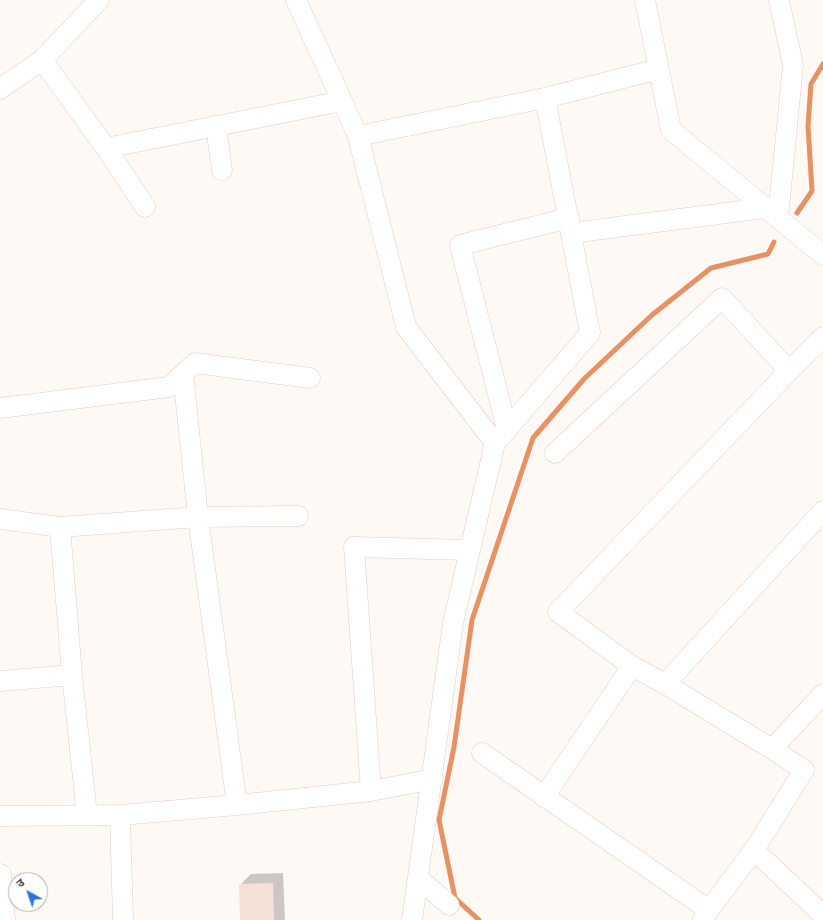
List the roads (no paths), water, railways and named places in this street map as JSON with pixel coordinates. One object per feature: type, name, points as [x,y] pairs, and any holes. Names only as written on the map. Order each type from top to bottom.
[{"type":"street","points":[[0,88],[42,60],[99,0]]},
{"type":"street","points":[[296,0],[358,136],[406,327],[501,436]]},
{"type":"street","points":[[645,0],[671,130],[823,255]]},
{"type":"street","points":[[771,213],[793,65],[779,0]]},
{"type":"street","points":[[42,60],[106,148],[145,207]]},
{"type":"street","points":[[358,136],[545,98],[659,69]]},
{"type":"street","points":[[412,920],[454,623],[470,550],[501,436],[590,333],[545,98]]},
{"type":"street","points":[[106,148],[342,101]]},
{"type":"street","points":[[216,126],[222,170]]},
{"type":"street","points":[[501,436],[460,245],[570,226],[771,213]]},
{"type":"street","points":[[555,453],[722,298],[789,371]]},
{"type":"street","points":[[482,752],[706,915],[754,850],[804,770],[772,748],[632,666],[558,612],[823,337]]},
{"type":"street","points":[[0,408],[169,387],[195,363],[310,378]]},
{"type":"street","points":[[183,374],[198,517],[237,805]]},
{"type":"street","points":[[664,684],[823,512]]},
{"type":"street","points":[[0,519],[60,527],[198,517],[298,516]]},
{"type":"street","points":[[60,527],[72,675],[87,816]]},
{"type":"street","points":[[370,791],[354,548],[470,550]]},
{"type":"street","points":[[544,797],[632,666]]},
{"type":"street","points":[[0,681],[72,675]]},
{"type":"street","points":[[772,748],[823,694]]},
{"type":"street","points":[[0,816],[120,815],[237,805],[370,791],[433,779]]},
{"type":"street","points":[[120,815],[123,920]]},
{"type":"street","points":[[754,850],[821,909]]},
{"type":"street","points":[[0,875],[4,920]]},
{"type":"street","points":[[418,884],[425,884],[449,905]]},
{"type":"waterway","points":[[797,213],[812,191],[808,126],[811,84],[823,64]]},
{"type":"waterway","points":[[479,920],[455,898],[439,820],[454,747],[472,620],[533,438],[584,379],[652,315],[711,268],[768,254],[774,242]]}]
